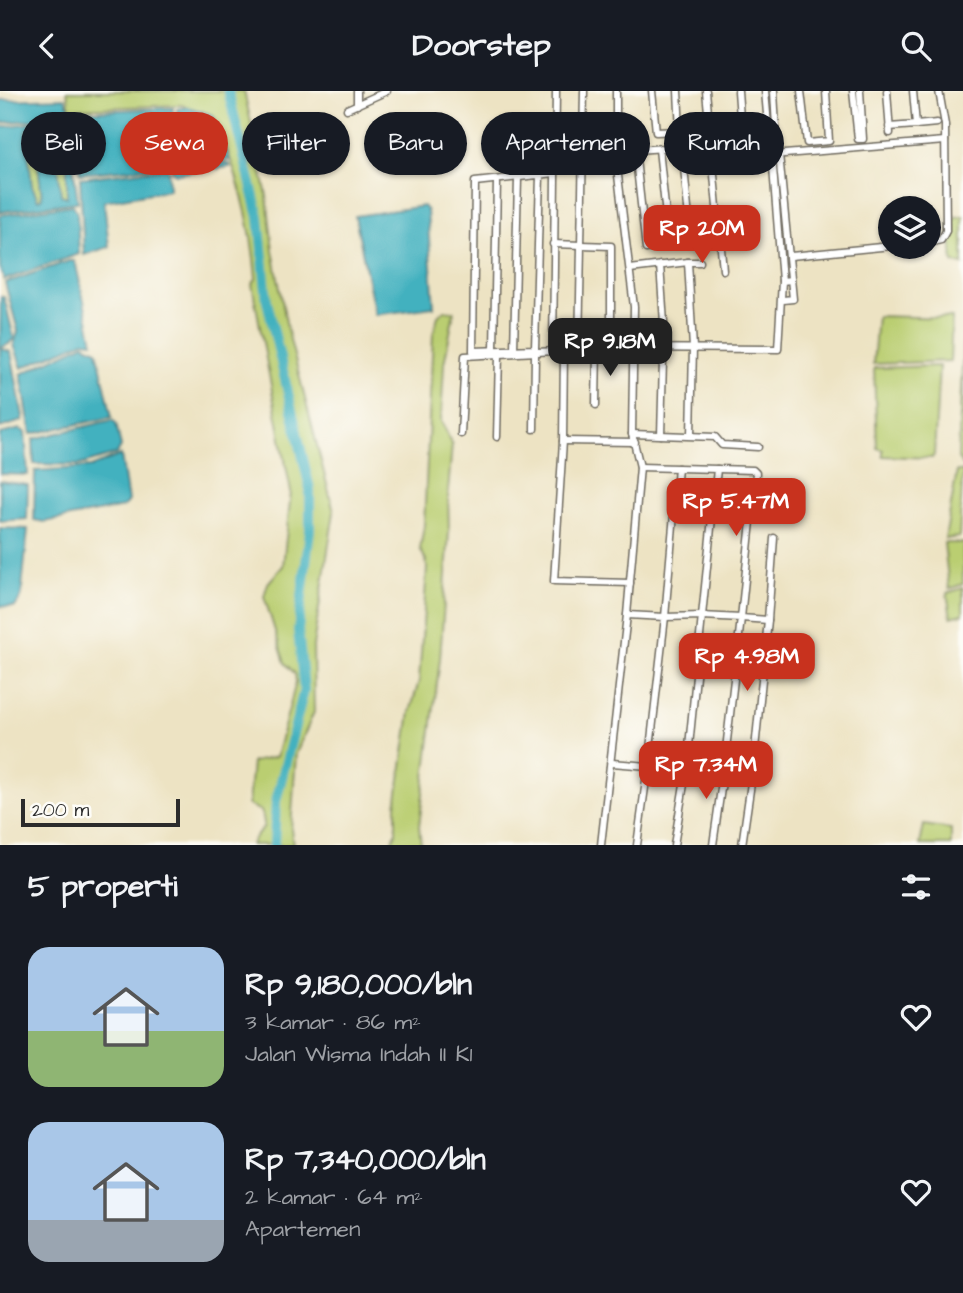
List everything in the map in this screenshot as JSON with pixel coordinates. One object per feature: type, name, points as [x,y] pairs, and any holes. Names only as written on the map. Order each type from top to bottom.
[{"type":"street","points":[[357,91],[357,105]]},
{"type":"street","points":[[347,109],[387,91]]},
{"type":"street","points":[[556,91],[556,112]]},
{"type":"street","points":[[584,91],[584,112]]},
{"type":"street","points":[[616,91],[616,112]]},
{"type":"street","points":[[652,91],[655,131],[680,131],[678,91]]},
{"type":"street","points":[[706,91],[707,112]]},
{"type":"street","points":[[738,91],[740,112]]},
{"type":"street","points":[[765,91],[767,112]]},
{"type":"street","points":[[774,91],[775,112]]},
{"type":"street","points":[[802,91],[805,141],[829,141],[826,91]]},
{"type":"street","points":[[853,91],[857,138],[863,138],[860,91]]},
{"type":"street","points":[[887,91],[890,130],[937,123]]},
{"type":"street","points":[[912,91],[916,125]]},
{"type":"street","points":[[939,91],[945,141],[946,231],[941,240]]},
{"type":"street","points":[[784,150],[945,141]]},
{"type":"street","points":[[659,149],[669,245]]},
{"type":"street","points":[[664,149],[635,152],[645,247],[669,245],[691,239],[685,175]]},
{"type":"street","points":[[461,434],[465,356],[496,353],[514,349],[535,349],[540,175],[475,182],[473,351],[496,353],[535,354],[611,348],[779,348],[791,256],[781,175]]},
{"type":"street","points":[[553,351],[555,175]]},
{"type":"street","points":[[579,349],[583,175]]},
{"type":"street","points":[[601,845],[612,763],[640,467],[632,434],[634,348],[631,269],[618,175]]},
{"type":"street","points":[[712,175],[723,270]]},
{"type":"street","points":[[775,175],[788,281]]},
{"type":"street","points":[[514,349],[518,177]]},
{"type":"street","points":[[497,180],[497,437]]},
{"type":"street","points":[[554,244],[611,246],[611,348]]},
{"type":"street","points":[[791,256],[878,247]]},
{"type":"street","points":[[631,269],[700,261]]},
{"type":"street","points":[[688,263],[694,348],[691,435]]},
{"type":"street","points":[[660,265],[664,348],[661,435]]},
{"type":"street","points":[[596,405],[597,349]]},
{"type":"street","points":[[564,350],[563,441],[554,581],[630,583]]},
{"type":"street","points":[[534,429],[535,354]]},
{"type":"street","points":[[632,434],[715,437],[722,445],[758,447]]},
{"type":"street","points":[[563,441],[635,442]]},
{"type":"street","points":[[640,467],[753,470],[756,474],[713,845]]},
{"type":"street","points":[[636,845],[665,617],[678,468]]},
{"type":"street","points":[[674,845],[687,767],[717,469]]},
{"type":"street","points":[[742,845],[753,769],[774,538]]},
{"type":"street","points":[[627,615],[768,620]]},
{"type":"street","points":[[612,763],[753,769]]},
{"type":"green space","points":[[67,91],[244,91],[249,112],[242,112],[242,175],[262,175],[287,328],[334,512],[313,646],[314,712],[296,754],[291,829],[293,845],[251,845],[264,824],[261,811],[248,805],[252,762],[276,757],[296,682],[295,674],[285,663],[264,596],[268,583],[283,566],[291,492],[252,284],[256,279],[251,236],[237,177],[228,153],[228,112],[201,112],[182,105],[70,109]]},
{"type":"green space","points":[[31,175],[39,175],[42,198],[38,200]]},
{"type":"green space","points":[[58,175],[67,175],[67,197],[61,196]]},
{"type":"green space","points":[[963,216],[962,265],[953,262],[950,223],[955,217]]},
{"type":"green space","points":[[445,310],[454,312],[444,364],[441,421],[452,444],[448,492],[449,532],[440,659],[419,826],[421,845],[390,845],[396,833],[396,806],[410,712],[419,681],[427,568],[420,549],[424,526],[433,334],[438,316]]},
{"type":"green space","points":[[877,316],[952,318],[950,361],[873,364]]},
{"type":"green space","points":[[963,341],[963,466],[958,458]]},
{"type":"green space","points":[[939,366],[934,455],[932,458],[883,456],[883,450],[877,448],[874,368]]},
{"type":"green space","points":[[957,471],[963,471],[959,537],[945,539]]},
{"type":"green space","points":[[944,543],[963,543],[963,584],[949,589]]},
{"type":"green space","points":[[963,588],[963,614],[951,617],[947,593]]},
{"type":"green space","points":[[924,825],[951,829],[951,845],[920,845]]},
{"type":"water","points":[[65,98],[69,108],[67,112],[21,112],[21,121],[0,123],[0,100]]},
{"type":"water","points":[[189,107],[204,112],[177,112],[177,109]]},
{"type":"water","points":[[173,108],[173,112],[120,112],[120,170],[106,171],[106,112],[71,112]]},
{"type":"water","points":[[21,124],[21,175],[31,175],[38,200],[42,198],[39,175],[59,175],[61,195],[67,197],[67,175],[74,175],[78,202],[0,212],[0,127]]},
{"type":"water","points":[[120,173],[168,175],[169,190],[104,201],[109,247],[84,255],[80,178]]},
{"type":"water","points":[[73,205],[77,212],[79,254],[4,280],[0,267],[0,215]]},
{"type":"water","points":[[423,206],[427,211],[434,307],[375,315],[355,216]]},
{"type":"water","points":[[74,261],[76,265],[93,342],[84,341],[22,368],[14,345],[18,331],[5,283]]},
{"type":"water","points":[[1,296],[4,297],[14,338],[0,348]]},
{"type":"water","points":[[84,344],[97,350],[112,417],[31,434],[21,374]]},
{"type":"water","points":[[0,350],[11,352],[23,417],[22,421],[0,428]]},
{"type":"water","points":[[112,420],[116,423],[121,447],[117,454],[80,465],[34,464],[33,439]]},
{"type":"water","points":[[20,429],[25,432],[28,475],[0,474],[0,434]]},
{"type":"water","points":[[121,455],[128,501],[123,507],[44,522],[34,520],[35,471],[91,467]]},
{"type":"water","points":[[0,481],[28,485],[27,519],[0,521]]},
{"type":"water","points":[[0,528],[28,529],[21,598],[15,607],[0,606]]},
{"type":"waterway","points":[[228,91],[259,217],[267,301],[310,489],[310,530],[298,630],[304,690],[276,801],[274,845]]}]
